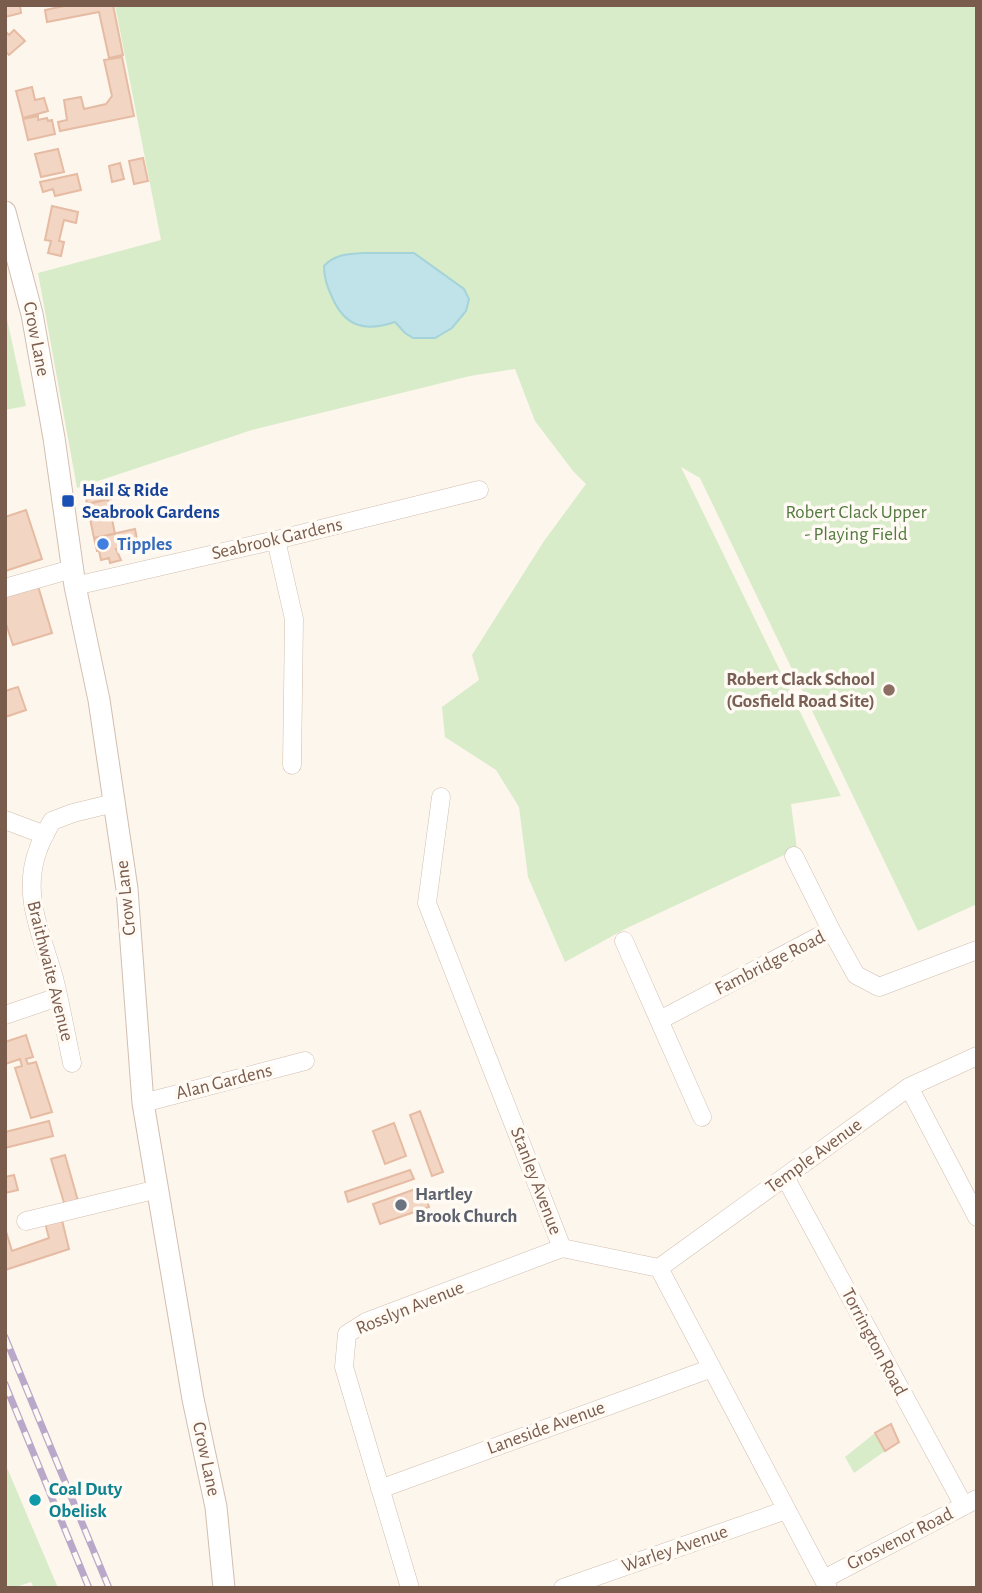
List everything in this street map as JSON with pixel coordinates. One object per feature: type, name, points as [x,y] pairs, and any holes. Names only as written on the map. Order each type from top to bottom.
[{"type":"street","name":"Crow Lane","points":[[5,212],[32,314],[54,438],[74,577],[99,700],[127,889],[143,1103],[193,1399],[216,1507],[224,1588]]},
{"type":"street","name":"Seabrook Gardens","points":[[5,588],[276,540],[479,490]]},
{"type":"street","points":[[276,540],[294,619],[292,765]]},
{"type":"street","name":"Stanley Avenue","points":[[441,797],[427,903],[562,1248],[659,1268]]},
{"type":"street","points":[[5,820],[45,835],[52,821],[114,803]]},
{"type":"street","name":"Braithwaite Avenue","points":[[45,835],[37,852],[31,897],[58,997],[72,1063]]},
{"type":"street","points":[[794,856],[831,930]]},
{"type":"street","name":"Fambridge Road","points":[[660,1020],[831,930],[856,975],[879,987],[977,950]]},
{"type":"street","points":[[625,941],[702,1117]]},
{"type":"street","points":[[5,1015],[58,997]]},
{"type":"street","name":"Temple Avenue","points":[[659,1268],[909,1087],[977,1056]]},
{"type":"street","name":"Alan Gardens","points":[[143,1103],[305,1061]]},
{"type":"street","points":[[909,1087],[977,1217]]},
{"type":"street","name":"Torrington Road","points":[[785,1177],[970,1502]]},
{"type":"street","points":[[26,1221],[158,1189]]},
{"type":"street","name":"Rosslyn Avenue","points":[[410,1588],[344,1367],[348,1334],[366,1322],[562,1248]]},
{"type":"street","points":[[659,1268],[826,1583]]},
{"type":"street","name":"Laneside Avenue","points":[[380,1489],[712,1368]]},
{"type":"street","name":"Grosvenor Road","points":[[826,1583],[970,1502]]},
{"type":"street","name":"Warley Avenue","points":[[563,1588],[786,1510]]},
{"type":"green space","name":"Robert Clack Upper - Playing Field","points":[[115,5],[977,5],[977,904],[918,931],[700,478],[681,467],[841,796],[791,804],[797,849],[627,928],[565,962],[528,877],[519,807],[496,770],[445,737],[442,707],[479,680],[472,655],[544,541],[586,484],[535,421],[515,369],[470,376],[252,430],[77,488],[38,273],[161,240]]},
{"type":"green space","points":[[5,310],[26,406],[5,410]]},
{"type":"green space","points":[[875,1433],[885,1451],[854,1473],[845,1457]]},
{"type":"green space","points":[[5,1463],[58,1588],[34,1588],[31,1582],[5,1588]]},
{"type":"water","points":[[363,253],[414,253],[464,289],[469,299],[466,311],[452,328],[435,338],[413,338],[395,322],[374,327],[350,321],[332,297],[324,266],[337,257]]},
{"type":"building","points":[[5,5],[20,5],[21,13],[5,17]]},
{"type":"building","points":[[69,5],[113,5],[123,55],[109,58],[99,12],[47,22],[45,10]]},
{"type":"building","points":[[14,30],[25,41],[9,55],[5,51],[5,31],[9,35]]},
{"type":"building","points":[[122,57],[134,116],[60,131],[58,122],[67,120],[64,100],[81,97],[84,109],[106,104],[112,96],[104,60]]},
{"type":"building","points":[[32,87],[35,100],[44,98],[48,111],[23,118],[16,91]]},
{"type":"building","points":[[38,116],[38,120],[52,120],[55,134],[28,140],[23,119]]},
{"type":"building","points":[[58,149],[64,172],[41,177],[35,154]]},
{"type":"building","points":[[143,158],[148,181],[134,184],[129,161]]},
{"type":"building","points":[[120,163],[124,179],[112,182],[109,166]]},
{"type":"building","points":[[77,174],[81,190],[55,196],[53,189],[43,192],[40,182]]},
{"type":"building","points":[[52,206],[78,212],[76,223],[64,220],[59,241],[64,242],[61,256],[48,253],[51,241],[45,240]]},
{"type":"building","points":[[119,486],[121,492],[110,494],[111,499],[87,504],[85,492]]},
{"type":"building","points":[[108,499],[115,534],[94,538],[87,504]]},
{"type":"building","points":[[26,510],[42,559],[5,571],[5,517]]},
{"type":"building","points":[[135,529],[137,539],[130,541],[132,545],[116,549],[121,560],[110,563],[109,558],[101,560],[94,538]]},
{"type":"building","points":[[38,586],[52,633],[13,645],[5,621],[5,596]]},
{"type":"building","points":[[18,687],[26,710],[5,717],[5,691]]},
{"type":"building","points":[[26,1035],[33,1057],[26,1059],[28,1064],[36,1062],[52,1112],[31,1118],[15,1068],[22,1066],[20,1059],[5,1064],[5,1042]]},
{"type":"building","points":[[420,1111],[443,1172],[432,1176],[410,1115]]},
{"type":"building","points":[[49,1121],[53,1136],[5,1148],[5,1132]]},
{"type":"building","points":[[394,1123],[406,1156],[385,1164],[373,1131]]},
{"type":"building","points":[[65,1155],[78,1201],[65,1206],[51,1159]]},
{"type":"building","points":[[410,1170],[414,1179],[348,1202],[345,1192]]},
{"type":"building","points":[[14,1175],[18,1190],[5,1193],[5,1177]]},
{"type":"building","name":"Hartley Brook Church","points":[[421,1187],[424,1195],[430,1193],[432,1199],[427,1201],[429,1207],[380,1224],[373,1204]]},
{"type":"building","points":[[61,1216],[69,1249],[5,1270],[5,1228],[12,1251],[49,1238],[44,1219]]},
{"type":"building","points":[[891,1424],[899,1442],[885,1451],[875,1433]]},
{"type":"railway","points":[[5,1337],[109,1588]]},
{"type":"railway","points":[[5,1384],[89,1588]]},
{"type":"place","name":"Hail & Ride Seabrook Gardens","points":[[68,501]]},
{"type":"place","name":"Tipples","points":[[103,544]]},
{"type":"place","name":"Robert Clack School (Gosfield Road Site)","points":[[889,690]]},
{"type":"place","name":"Hartley Brook Church","points":[[401,1205]]},
{"type":"place","name":"Coal Duty Obelisk","points":[[35,1500]]}]
